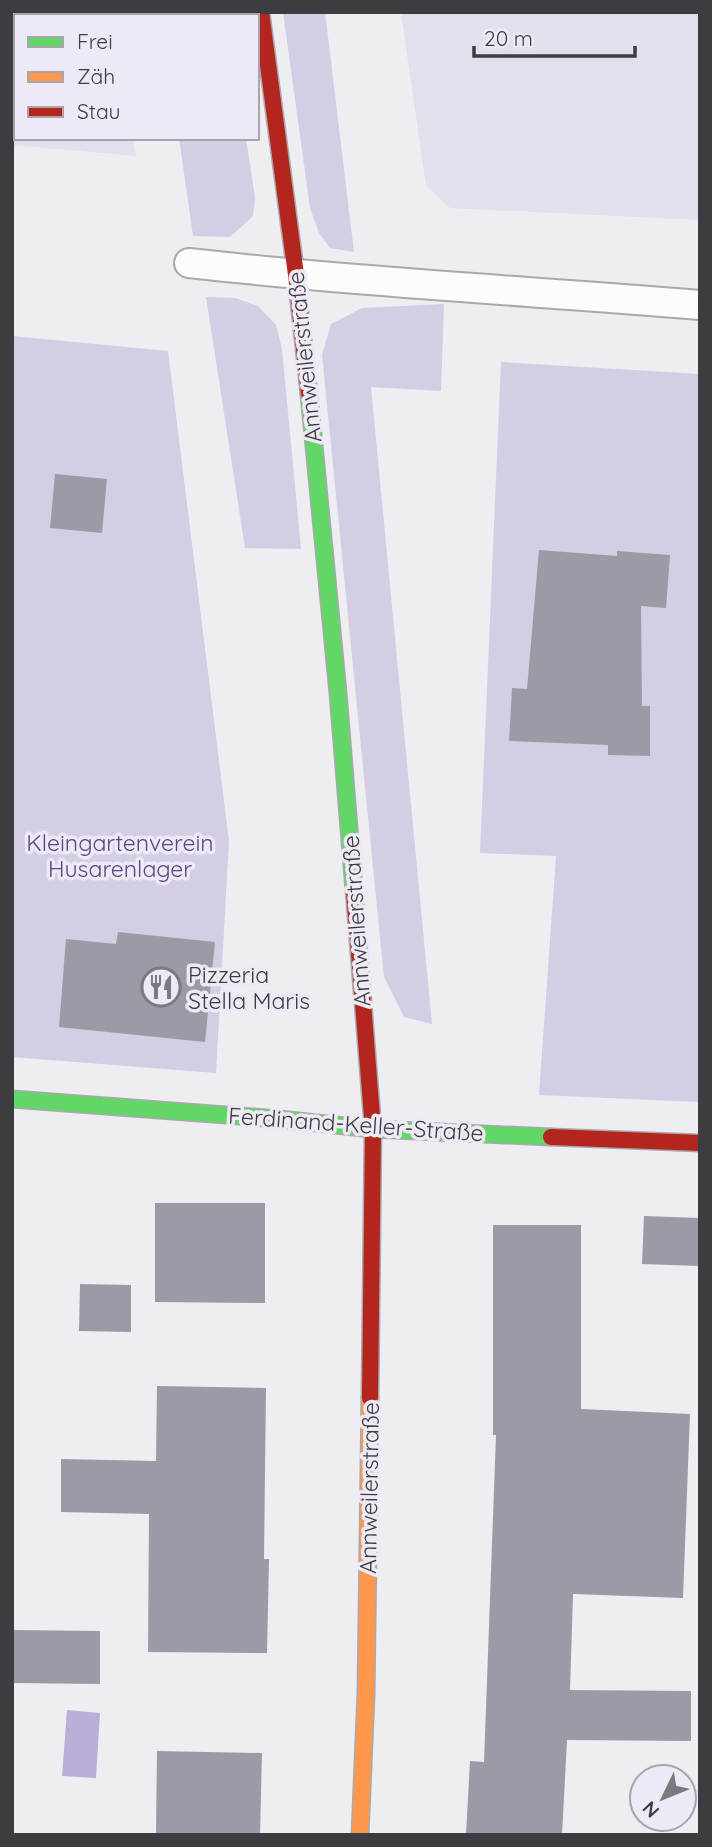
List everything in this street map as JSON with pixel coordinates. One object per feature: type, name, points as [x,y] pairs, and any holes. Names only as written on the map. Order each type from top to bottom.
[{"type":"street","name":"Annweilerstraße","points":[[261,12],[296,275],[338,693],[373,1129],[366,1694],[360,1835]]},
{"type":"street","name":"Ferdinand-Keller-Straße","points":[[12,1099],[279,1119],[373,1129],[700,1143]]},
{"type":"lane","points":[[189,262],[296,275],[700,304]]},
{"type":"shaded area","points":[[12,12],[115,12],[14,14],[14,140],[133,140],[136,156],[12,145]]},
{"type":"shaded area","points":[[401,12],[700,12],[700,220],[450,208],[426,186]]},
{"type":"shaded area","points":[[67,1710],[100,1713],[96,1778],[62,1776]]},
{"type":"green space","points":[[160,12],[227,12],[227,14]]},
{"type":"green space","points":[[283,12],[325,12],[354,252],[330,248],[319,233],[310,208]]},
{"type":"green space","points":[[179,140],[246,140],[255,198],[253,216],[230,237],[193,236]]},
{"type":"green space","points":[[206,297],[235,298],[258,306],[276,325],[282,349],[301,549],[245,548]]},
{"type":"green space","points":[[444,304],[441,391],[371,387],[432,1024],[404,1017],[384,977],[322,355],[331,324],[362,308]]},
{"type":"green space","name":"Kleingartenverein Husarenlager","points":[[12,336],[168,351],[229,841],[216,1073],[12,1057]]},
{"type":"green space","points":[[501,362],[700,374],[700,1102],[539,1095],[556,856],[480,853]]},
{"type":"building","points":[[55,474],[107,479],[102,533],[50,528]]},
{"type":"building","points":[[539,550],[617,556],[617,551],[670,555],[666,608],[641,606],[642,706],[650,706],[650,756],[608,755],[608,745],[509,741],[512,688],[527,689]]},
{"type":"building","name":"Pizzeria Stella Maris","points":[[118,932],[215,942],[205,1042],[59,1027],[66,939],[116,944]]},
{"type":"building","points":[[155,1203],[265,1203],[265,1303],[155,1302]]},
{"type":"building","points":[[644,1216],[700,1218],[700,1266],[642,1264]]},
{"type":"building","points":[[493,1225],[581,1225],[581,1409],[690,1414],[683,1598],[573,1594],[570,1690],[691,1691],[691,1741],[567,1740],[562,1835],[466,1835],[470,1761],[484,1762],[496,1435],[493,1435]]},
{"type":"building","points":[[80,1284],[131,1285],[131,1332],[79,1331]]},
{"type":"building","points":[[157,1386],[266,1388],[264,1559],[269,1559],[267,1653],[148,1652],[149,1514],[61,1512],[61,1459],[156,1461]]},
{"type":"building","points":[[12,1630],[100,1631],[100,1684],[12,1683]]},
{"type":"building","points":[[157,1751],[262,1753],[260,1835],[156,1833]]},
{"type":"traffic: fast","points":[[309,394],[354,890]]},
{"type":"traffic: fast","points":[[12,1099],[279,1119],[373,1129],[551,1137]]},
{"type":"traffic: slow","points":[[360,1835],[366,1694],[370,1398]]},
{"type":"traffic: jam","points":[[261,12],[309,394]]},
{"type":"traffic: jam","points":[[354,890],[373,1129],[370,1398]]},
{"type":"traffic: jam","points":[[551,1137],[700,1143]]},
{"type":"place","name":"Pizzeria Stella Maris","points":[[161,987]]}]
